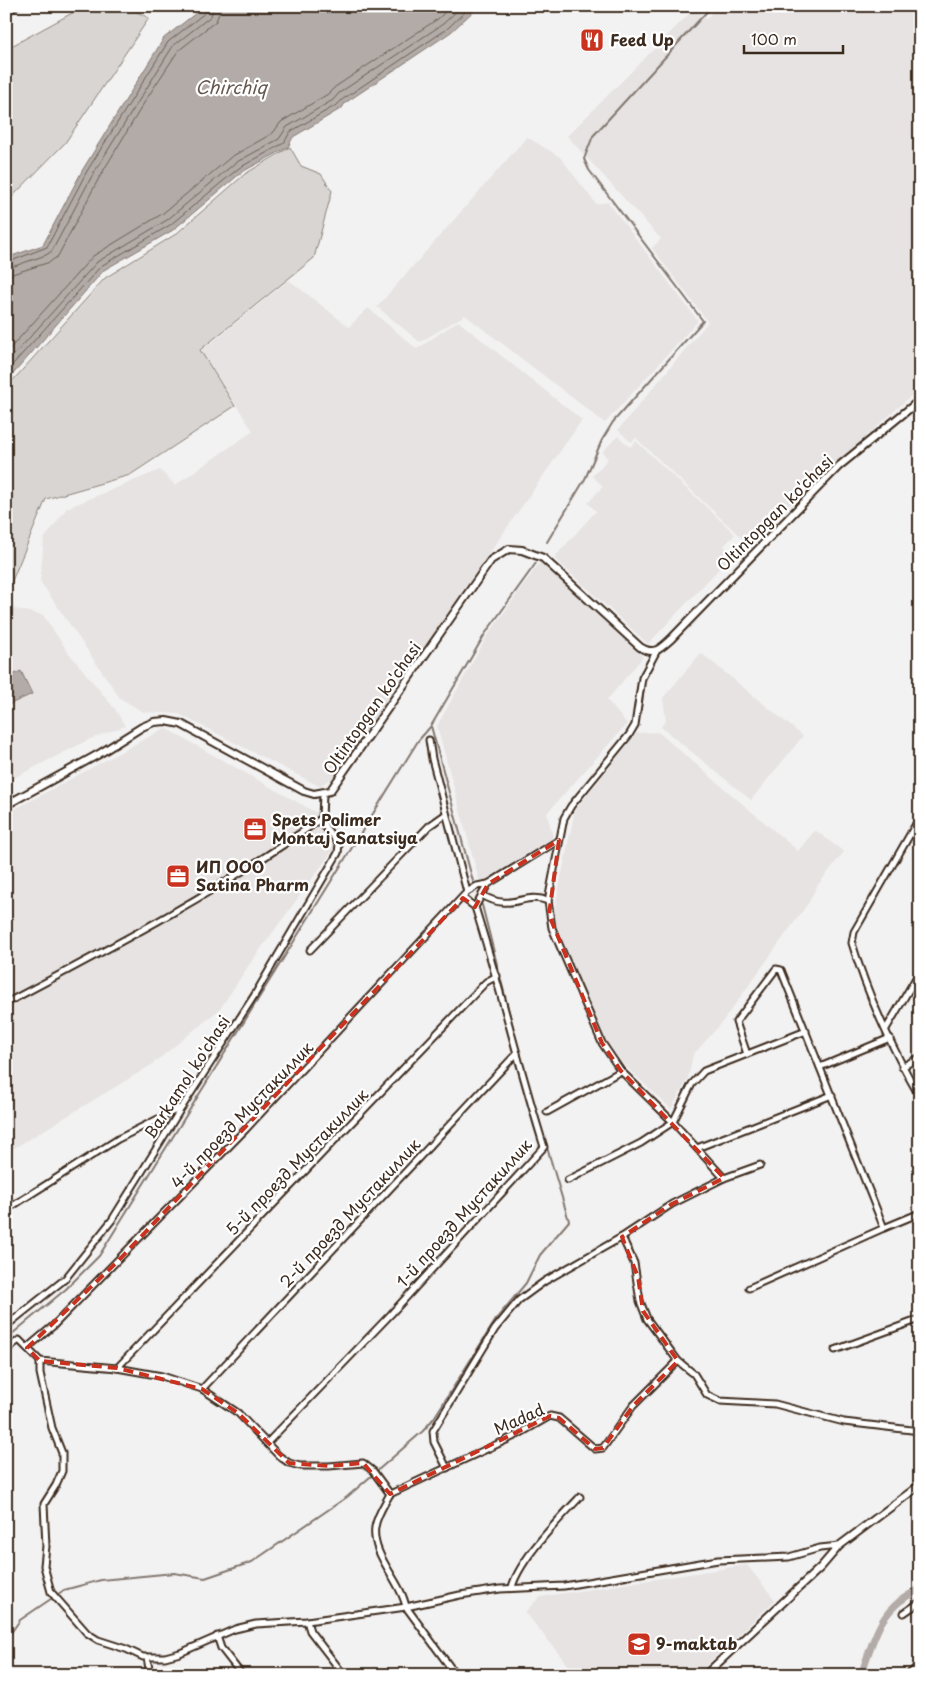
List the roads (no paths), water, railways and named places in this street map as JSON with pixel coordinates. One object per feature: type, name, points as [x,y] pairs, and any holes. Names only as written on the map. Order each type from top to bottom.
[{"type":"street","points":[[6,12],[16,6]]},
{"type":"street","name":"Oltintopgan ko'chasi","points":[[724,1178],[673,1122],[621,1071],[602,1043],[585,1007],[575,978],[552,928],[548,901],[564,818],[632,730],[642,678],[656,652],[671,639],[839,466],[920,400]]},
{"type":"street","name":"Oltintopgan ko'chasi","points":[[6,805],[99,754],[142,727],[154,722],[166,721],[181,724],[304,791],[322,794],[334,787],[491,560],[498,553],[509,549],[522,550],[543,558],[640,647],[650,652],[656,652]]},
{"type":"street","points":[[429,740],[446,814],[468,892],[477,886],[488,884],[559,840]]},
{"type":"street","points":[[6,1003],[138,934],[274,852],[322,818],[322,794]]},
{"type":"street","points":[[310,950],[428,826],[446,814]]},
{"type":"street","points":[[920,817],[852,937],[854,949],[902,1067],[920,1097]]},
{"type":"street","name":"Barkamol ko'chasi","points":[[6,1326],[65,1279],[106,1228],[182,1106],[254,996],[338,853],[339,844],[325,827],[322,818]]},
{"type":"street","points":[[463,898],[475,906],[488,884]]},
{"type":"street","name":"4-й проезд Мустакиллик","points":[[27,1348],[53,1326],[124,1256],[468,892]]},
{"type":"street","points":[[482,895],[497,903],[507,904],[535,897],[548,901]]},
{"type":"street","name":"1-й проезд Мустакиллик","points":[[267,1444],[391,1314],[544,1146],[516,1053],[497,976],[475,906]]},
{"type":"street","points":[[747,1054],[736,1022],[776,970],[783,972],[884,1228]]},
{"type":"street","points":[[886,1029],[920,970]]},
{"type":"street","name":"5-й проезд Мустакиллик","points":[[117,1368],[486,982],[497,976]]},
{"type":"street","points":[[568,1180],[641,1143],[673,1122],[698,1076],[712,1068],[806,1031]]},
{"type":"street","points":[[820,1067],[890,1038]]},
{"type":"street","name":"2-й проезд Мустакиллик","points":[[202,1389],[516,1053]]},
{"type":"street","points":[[902,1067],[920,1057]]},
{"type":"street","points":[[547,1112],[621,1071]]},
{"type":"street","points":[[697,1148],[832,1095]]},
{"type":"street","points":[[6,1210],[118,1139],[182,1106]]},
{"type":"street","points":[[447,1468],[434,1442],[433,1431],[504,1315],[545,1281],[622,1238],[672,1204],[724,1178],[760,1165]]},
{"type":"street","points":[[749,1288],[806,1261],[920,1213]]},
{"type":"street","points":[[622,1238],[636,1270],[643,1311],[652,1329],[678,1361],[694,1374],[707,1395],[720,1401],[775,1404],[861,1425],[920,1431]]},
{"type":"street","points":[[835,1350],[920,1319]]},
{"type":"street","points":[[6,1350],[19,1340],[40,1361],[117,1368],[162,1376],[202,1389],[238,1413],[267,1444],[289,1463],[300,1466],[363,1463],[375,1472],[390,1494],[379,1515],[375,1537],[378,1548],[404,1595],[406,1607],[456,1675]]},
{"type":"street","points":[[40,1361],[40,1373],[52,1428],[62,1453],[62,1471],[44,1504],[43,1510],[46,1546],[44,1566],[54,1597],[87,1633],[98,1640],[147,1657],[180,1654],[217,1636],[256,1624],[307,1621],[406,1607],[460,1595],[512,1587],[564,1586],[718,1560],[789,1557],[820,1548],[839,1546]]},
{"type":"street","name":"Madad","points":[[390,1494],[517,1435],[550,1416],[559,1418],[595,1449],[604,1448],[633,1406],[678,1361]]},
{"type":"street","points":[[705,1675],[822,1568],[839,1546],[920,1485]]},
{"type":"street","points":[[512,1587],[516,1575],[561,1517],[580,1497]]},
{"type":"street","points":[[904,1613],[920,1602]]},
{"type":"street","points":[[307,1621],[310,1631],[344,1675]]},
{"type":"street","points":[[217,1636],[221,1648],[242,1675]]},
{"type":"street","points":[[147,1657],[150,1675]]},
{"type":"street","points":[[908,1675],[920,1664]]},
{"type":"water","name":"Chirchiq","points":[[205,6],[479,6],[451,32],[345,103],[342,108],[293,137],[288,147],[242,172],[173,230],[104,270],[14,373],[6,378],[6,258],[43,245],[83,169],[164,38]]},
{"type":"water","points":[[21,671],[32,694],[6,706],[6,678]]},
{"type":"waterway","points":[[547,542],[585,479],[602,440],[613,422],[703,321],[589,170],[584,159],[593,136],[712,6]]},
{"type":"waterway","points":[[6,1339],[66,1289],[99,1256],[418,741],[431,726],[485,634],[536,563]]},
{"type":"waterway","points":[[431,726],[474,885]]},
{"type":"waterway","points":[[6,1646],[8,1637],[20,1620],[64,1590],[101,1580],[174,1573],[205,1578],[252,1562],[347,1497],[423,1431],[434,1418],[497,1318],[526,1283],[540,1255],[569,1221],[524,1071],[482,905]]},
{"type":"waterway","points":[[861,1675],[875,1636],[887,1614],[895,1605],[920,1589]]},
{"type":"place","name":"Feed Up","points":[[592,40]]},
{"type":"place","name":"Spets Polimer Montaj Sanatsiya","points":[[255,829]]},
{"type":"place","name":"ИП ООО Satina Pharm","points":[[178,876]]},
{"type":"place","name":"9-maktab","points":[[639,1644]]}]
